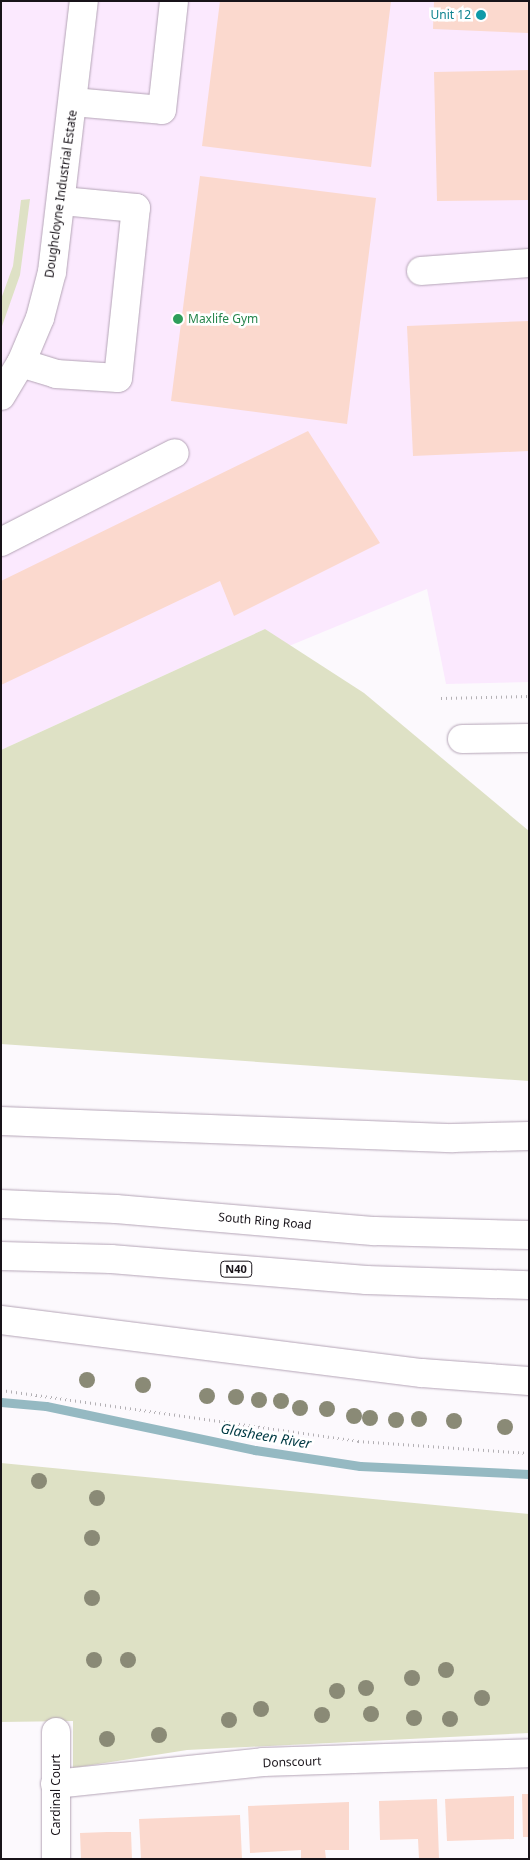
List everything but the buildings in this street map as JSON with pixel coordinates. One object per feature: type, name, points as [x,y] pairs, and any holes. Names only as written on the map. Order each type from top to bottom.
[{"type":"main road","name":"Doughcloyne Industrial Estate","points":[[9,379],[45,300],[62,201],[84,1]]},
{"type":"main road","points":[[73,102],[162,110],[174,2]]},
{"type":"main road","points":[[9,379],[56,374],[118,378],[136,208],[62,201]]},
{"type":"main road","points":[[421,270],[529,263]]},
{"type":"main road","points":[[1,542],[175,454]]},
{"type":"main road","points":[[462,739],[529,738]]},
{"type":"main road","points":[[1,1121],[444,1138],[529,1136]]},
{"type":"main road","name":"South Ring Road","points":[[1,1204],[116,1208],[374,1231],[529,1236]]},
{"type":"main road","points":[[374,1231],[529,1221]]},
{"type":"main road","name":"N40","points":[[1,1256],[111,1259],[471,1285],[529,1285]]},
{"type":"main road","points":[[471,1285],[529,1291]]},
{"type":"main road","points":[[1,1320],[422,1373],[529,1381]]},
{"type":"main road","name":"Cardinal Court","points":[[56,1732],[56,1859]]},
{"type":"main road","name":"Donscourt","points":[[55,1784],[263,1762],[529,1753]]},
{"type":"path","points":[[441,698],[529,696]]},
{"type":"path","points":[[1,1390],[358,1442],[529,1453]]},
{"type":"shaded area","points":[[1,1],[529,1],[529,682],[446,684],[427,589],[289,646],[265,629],[1,750]]},
{"type":"green space","points":[[30,199],[20,275],[1,329],[1,299],[13,266],[21,200]]},
{"type":"green space","points":[[265,629],[364,693],[529,831],[529,1081],[1,1044],[1,750]]},
{"type":"green space","points":[[1,1463],[529,1514],[529,1733],[187,1750],[73,1768],[73,1721],[1,1722]]},
{"type":"waterway","name":"Glasheen River","points":[[1,1402],[46,1406],[255,1450],[360,1466],[529,1474]]},
{"type":"place","name":"Unit 12","points":[[481,15]]},
{"type":"place","name":"Maxlife Gym","points":[[178,319]]}]
